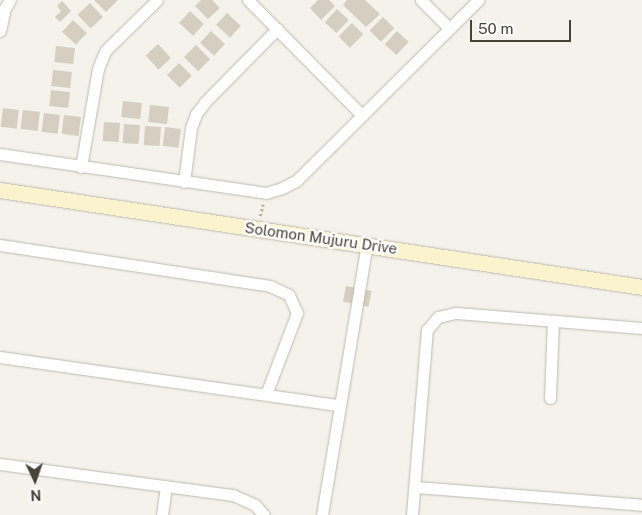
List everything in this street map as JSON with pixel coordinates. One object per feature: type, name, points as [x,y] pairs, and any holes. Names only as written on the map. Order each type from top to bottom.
[{"type":"street","points":[[0,31],[5,8],[10,0]]},
{"type":"street","points":[[81,167],[98,69],[106,50],[157,0]]},
{"type":"street","points":[[248,0],[362,115]]},
{"type":"street","points":[[421,0],[449,28]]},
{"type":"street","points":[[0,154],[266,193],[296,181],[478,0]]},
{"type":"street","points":[[184,182],[191,128],[196,114],[205,102],[277,28]]},
{"type":"street","name":"Solomon Mujuru Drive","points":[[0,190],[642,287]]},
{"type":"street","points":[[322,515],[367,244]]},
{"type":"street","points":[[0,245],[270,286],[289,295],[297,313],[266,394]]},
{"type":"street","points":[[412,515],[427,330],[438,318],[456,313],[642,328]]},
{"type":"street","points":[[550,398],[553,321]]},
{"type":"street","points":[[0,357],[339,405]]},
{"type":"street","points":[[0,464],[234,495],[255,505],[264,515]]},
{"type":"street","points":[[162,515],[166,486]]},
{"type":"street","points":[[415,487],[642,505]]},
{"type":"path","points":[[258,228],[266,193]]},
{"type":"building","points":[[94,0],[118,0],[106,12]]},
{"type":"building","points":[[201,0],[212,0],[220,8],[208,19],[195,6]]},
{"type":"building","points":[[318,0],[329,0],[335,6],[321,20],[310,8]]},
{"type":"building","points":[[347,0],[365,0],[380,14],[366,27],[343,5]]},
{"type":"building","points":[[62,1],[71,11],[60,22],[55,17],[61,11],[57,6]]},
{"type":"building","points":[[90,3],[103,17],[91,28],[78,15]]},
{"type":"building","points":[[337,9],[349,20],[336,33],[325,22]]},
{"type":"building","points":[[190,11],[204,24],[193,36],[179,23]]},
{"type":"building","points":[[227,13],[241,26],[230,38],[216,25]]},
{"type":"building","points":[[383,17],[394,28],[381,42],[370,30]]},
{"type":"building","points":[[73,20],[87,33],[76,45],[62,32]]},
{"type":"building","points":[[352,23],[363,34],[350,48],[339,36]]},
{"type":"building","points":[[211,31],[225,44],[214,56],[200,43]]},
{"type":"building","points":[[397,31],[409,42],[396,55],[385,44]]},
{"type":"building","points":[[158,44],[171,58],[159,69],[146,56]]},
{"type":"building","points":[[196,45],[210,59],[198,71],[184,57]]},
{"type":"building","points":[[56,46],[75,48],[73,64],[54,62]]},
{"type":"building","points":[[179,63],[192,76],[180,88],[167,75]]},
{"type":"building","points":[[53,70],[72,72],[70,88],[51,86]]},
{"type":"building","points":[[51,90],[70,92],[68,108],[49,106]]},
{"type":"building","points":[[123,101],[142,103],[140,119],[121,117]]},
{"type":"building","points":[[150,105],[169,107],[167,124],[148,122]]},
{"type":"building","points":[[3,108],[19,110],[17,129],[1,127]]},
{"type":"building","points":[[23,110],[40,112],[38,131],[21,129]]},
{"type":"building","points":[[44,113],[60,115],[58,134],[42,132]]},
{"type":"building","points":[[64,115],[81,117],[79,136],[62,134]]},
{"type":"building","points":[[104,122],[120,123],[119,142],[103,141]]},
{"type":"building","points":[[124,124],[140,125],[139,144],[123,143]]},
{"type":"building","points":[[145,126],[161,127],[160,146],[144,145]]},
{"type":"building","points":[[165,127],[181,129],[179,148],[163,146]]},
{"type":"building","points":[[346,286],[372,291],[368,307],[343,302]]}]
